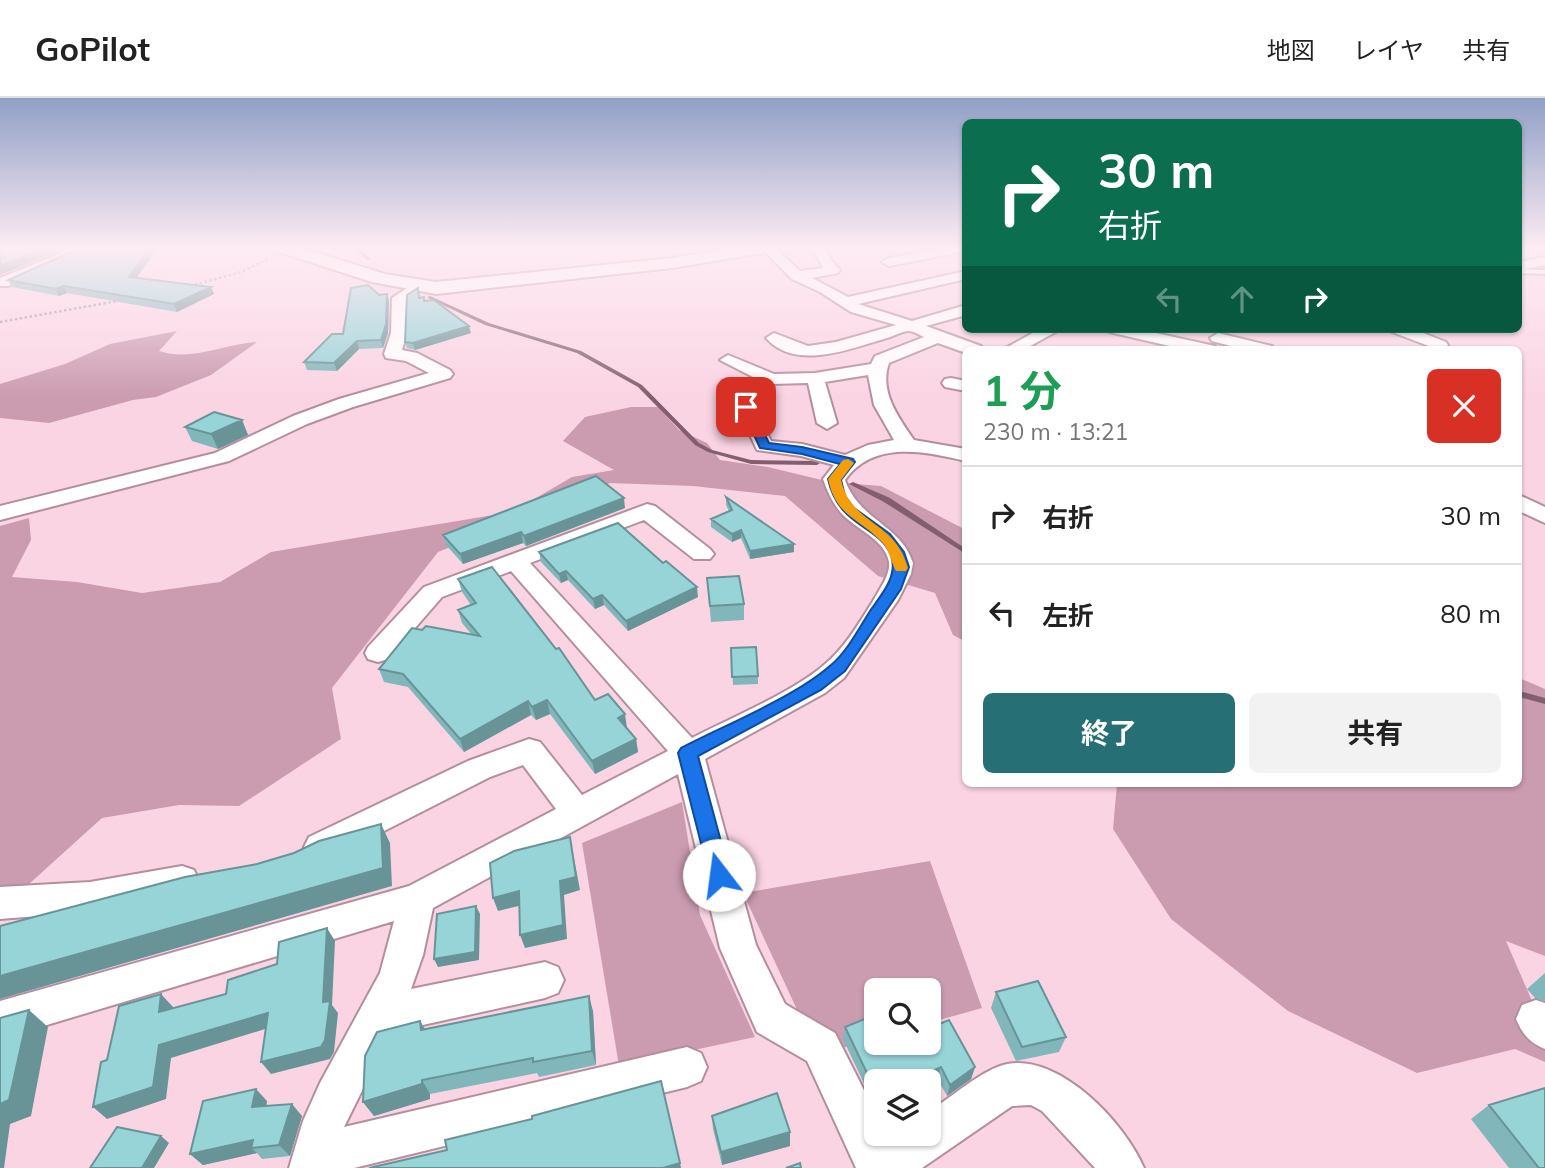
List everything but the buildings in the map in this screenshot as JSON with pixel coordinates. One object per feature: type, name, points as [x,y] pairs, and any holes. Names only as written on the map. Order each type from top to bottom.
[{"type":"street","points":[[0,513],[222,457],[300,420],[346,403],[444,374],[411,358],[392,354],[399,333],[400,298]]},
{"type":"street","points":[[839,298],[856,309],[912,326],[962,346]]},
{"type":"street","points":[[845,302],[863,298]]},
{"type":"street","points":[[774,338],[795,349],[808,351],[837,346],[962,311]]},
{"type":"street","points":[[1018,346],[1045,333]]},
{"type":"street","points":[[1141,333],[1240,346]]},
{"type":"street","points":[[1408,333],[1440,345]]},
{"type":"street","points":[[908,446],[888,415],[879,393],[877,368],[881,360],[937,338]]},
{"type":"street","points":[[729,360],[772,379]]},
{"type":"street","points":[[848,462],[802,450],[764,446],[737,388],[772,379],[815,378],[877,368]]},
{"type":"street","points":[[815,378],[827,423]]},
{"type":"street","points":[[0,1020],[417,899],[815,686],[839,667],[893,589],[901,567],[897,552],[885,537],[849,511],[838,497],[834,479],[848,462],[871,451],[908,446],[942,448],[962,454]]},
{"type":"street","points":[[1522,504],[1545,516]]},
{"type":"street","points":[[378,653],[433,593],[647,510],[702,554]]},
{"type":"street","points":[[1522,524],[1545,526]]},
{"type":"street","points":[[515,561],[688,753],[738,948],[771,1018],[821,1047],[874,1161],[910,1151],[1006,1085],[1034,1084],[1058,1096],[1103,1142],[1122,1168]]},
{"type":"street","points":[[292,859],[337,840],[479,769],[529,750],[577,812]]},
{"type":"street","points":[[0,903],[90,897],[214,875]]},
{"type":"street","points":[[417,899],[395,984],[330,1110],[315,1143],[312,1162],[688,1067]]},
{"type":"street","points":[[379,1015],[545,980]]},
{"type":"path","points":[[0,322],[132,298]]},
{"type":"shaded area","points":[[177,331],[159,351],[196,354],[257,342],[211,375],[156,397],[133,400],[49,423],[0,418],[0,384],[65,364],[110,344]]},
{"type":"shaded area","points":[[631,407],[658,407],[679,430],[707,443],[720,460],[768,467],[830,482],[881,486],[962,528],[962,640],[953,635],[935,593],[878,576],[785,496],[693,486],[610,483],[438,552],[332,688],[341,739],[239,806],[179,805],[102,818],[29,884],[0,886],[0,526],[29,518],[31,540],[12,577],[77,582],[142,593],[220,582],[271,552],[512,512],[572,477],[614,470],[563,441],[585,417]]},
{"type":"shaded area","points":[[1522,679],[1545,689],[1545,956],[1506,941],[1545,1031],[1545,1062],[1515,1049],[1417,1073],[1288,1011],[1171,919],[1113,829],[1117,787],[1522,787]]},
{"type":"shaded area","points":[[682,802],[700,915],[755,1037],[619,1066],[582,843]]},
{"type":"shaded area","points":[[930,861],[982,1008],[941,1020],[941,978],[864,978],[864,1042],[818,1055],[743,893]]},
{"type":"waterway","points":[[432,298],[487,324],[579,352],[640,386],[697,444],[710,451],[751,462],[817,463]]},
{"type":"waterway","points":[[853,484],[887,500],[962,549]]},
{"type":"waterway","points":[[1522,695],[1545,701]]},
{"type":"slow traffic","points":[[848,463],[834,479],[838,497],[849,511],[885,537],[897,552],[901,568]]},
{"type":"route","points":[[719,875],[688,753],[815,686],[839,667],[893,589],[901,567],[897,552],[885,537],[849,511],[838,497],[834,479],[848,462],[802,450],[764,446],[746,407]]}]
